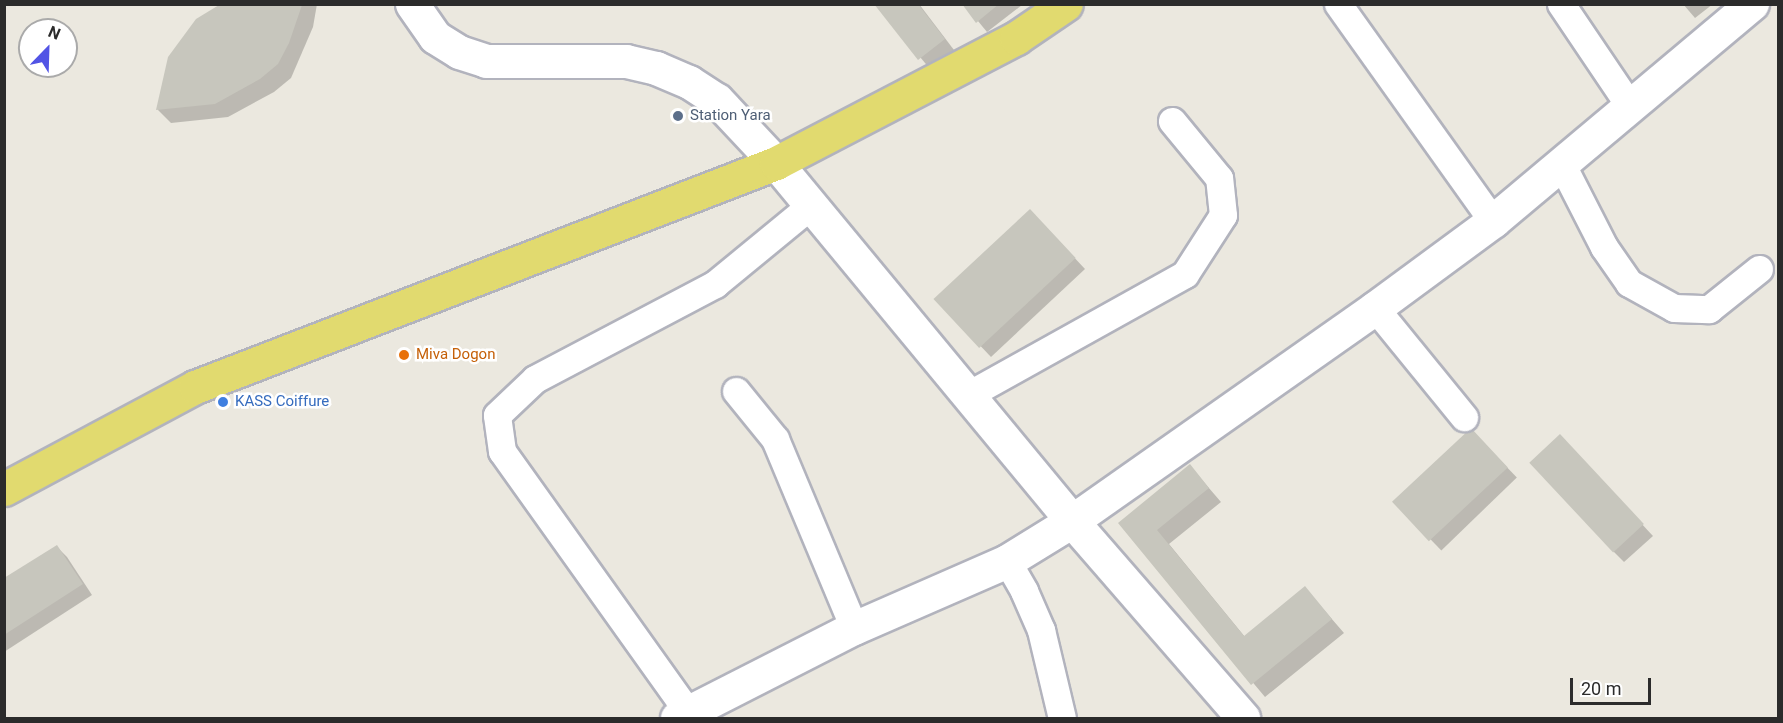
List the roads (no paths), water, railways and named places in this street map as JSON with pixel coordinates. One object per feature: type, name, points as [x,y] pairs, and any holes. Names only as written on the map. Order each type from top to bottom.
[{"type":"main road","points":[[412,4],[435,37],[459,52],[486,61],[587,59],[626,61],[656,68],[689,82],[717,100],[776,163],[1072,521],[1243,718]]},
{"type":"main road","points":[[4,489],[195,387],[776,163],[1016,38],[1066,4]]},
{"type":"main road","points":[[682,715],[854,628],[1007,561],[1072,521],[1375,308],[1493,221],[1752,4]]},
{"type":"street","points":[[1338,4],[1493,221]]},
{"type":"street","points":[[1561,4],[1629,105]]},
{"type":"street","points":[[968,395],[1185,274],[1223,215],[1219,178],[1172,121]]},
{"type":"street","points":[[1561,163],[1604,247],[1629,284],[1674,308],[1709,309],[1759,269]]},
{"type":"street","points":[[682,715],[502,452],[497,415],[535,379],[715,284],[810,206]]},
{"type":"street","points":[[1375,308],[1464,417]]},
{"type":"street","points":[[736,391],[775,439],[854,628]]},
{"type":"street","points":[[1007,561],[1024,591],[1041,630],[1062,718]]},
{"type":"place","name":"Station Yara","points":[[678,116]]},
{"type":"place","name":"Miva Dogon","points":[[404,355]]},
{"type":"place","name":"KASS Coiffure","points":[[223,402]]}]
